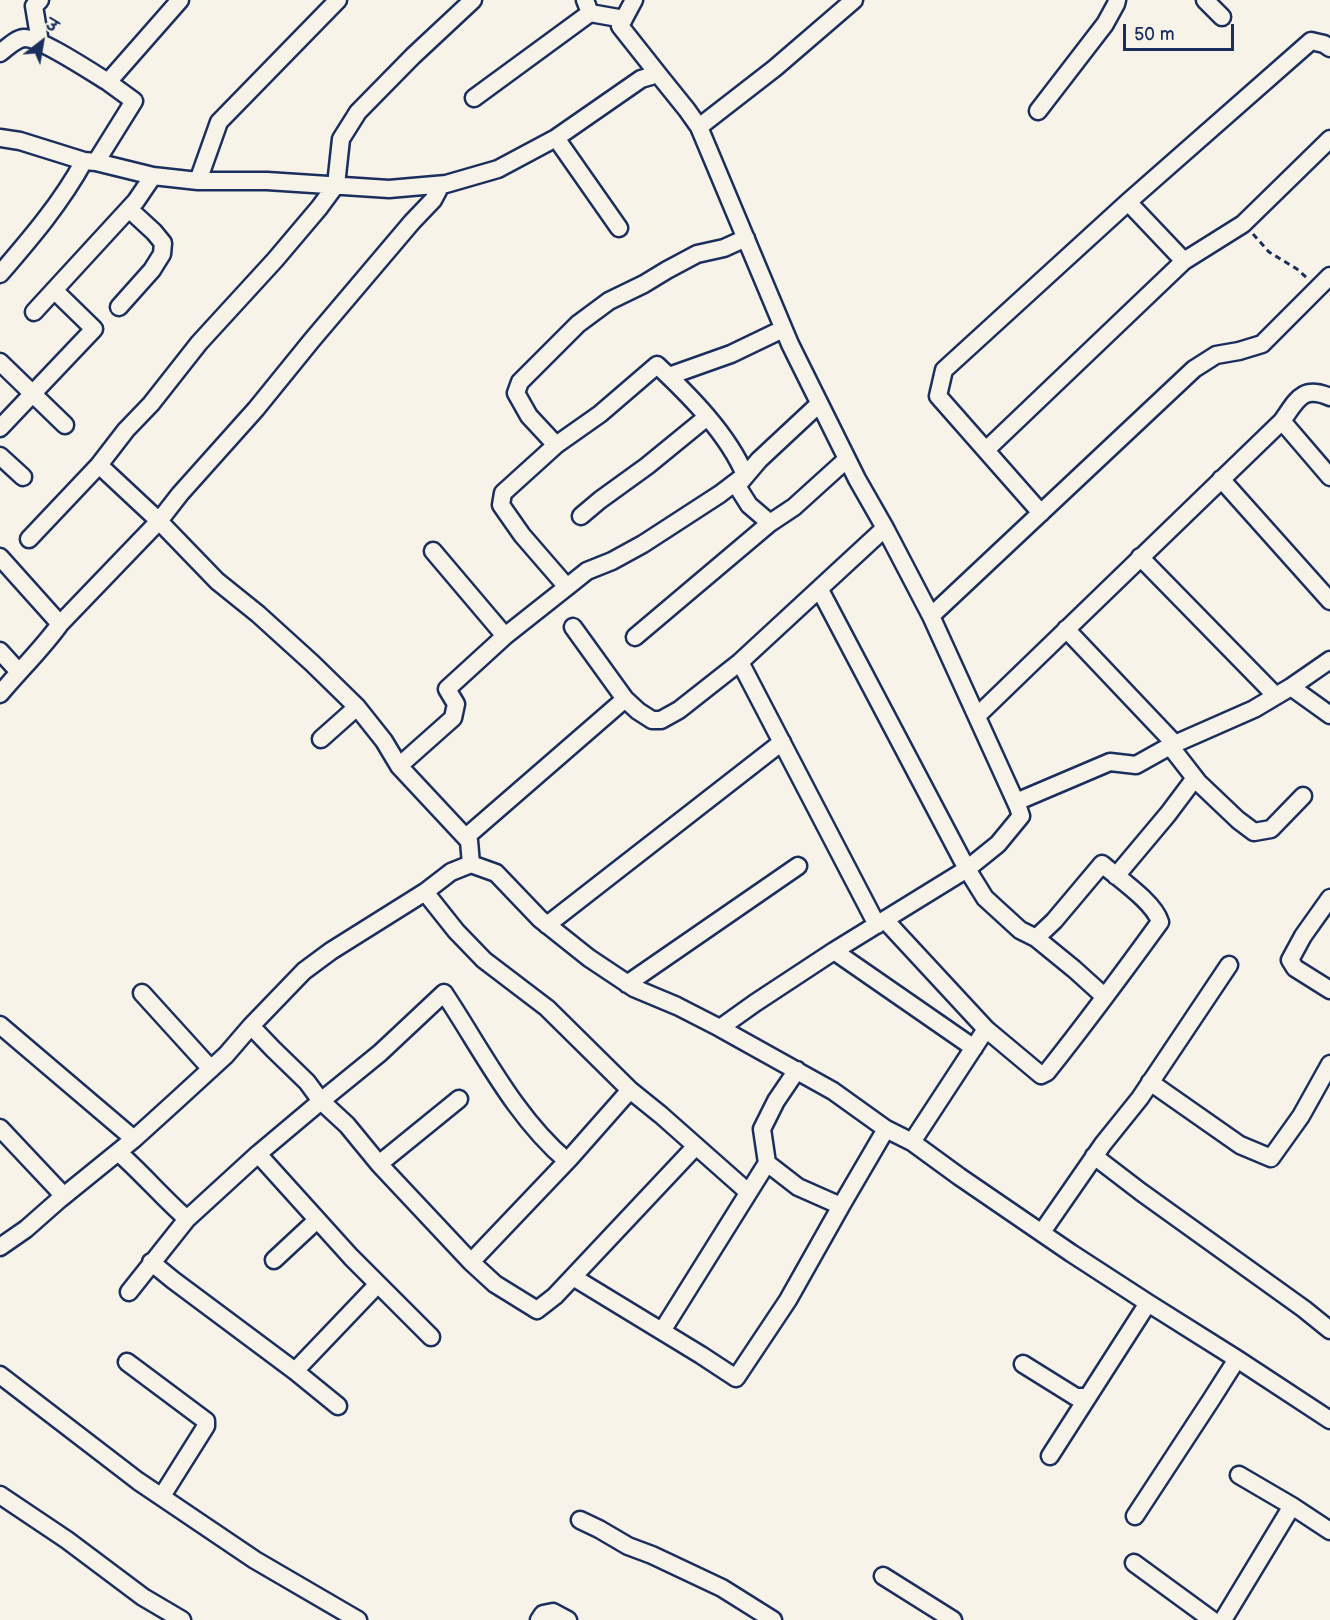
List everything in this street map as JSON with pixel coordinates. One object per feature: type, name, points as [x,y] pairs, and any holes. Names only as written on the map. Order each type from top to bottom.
[{"type":"street","points":[[40,0],[34,6],[40,42]]},
{"type":"street","points":[[198,181],[219,122],[338,0]]},
{"type":"street","points":[[29,539],[99,465],[199,343],[300,232],[336,185],[341,139],[358,112],[473,0]]},
{"type":"street","points":[[634,0],[620,26],[699,127],[783,329],[856,479],[885,528],[931,616],[1021,816],[998,844],[967,869],[834,951],[720,1028]]},
{"type":"street","points":[[699,127],[775,68],[854,0]]},
{"type":"street","points":[[1038,111],[1105,24],[1117,0]]},
{"type":"street","points":[[1205,0],[1222,17]]},
{"type":"street","points":[[108,82],[178,1]]},
{"type":"street","points":[[474,98],[587,6],[624,19]]},
{"type":"street","points":[[0,53],[11,44],[25,38],[40,42],[134,100],[50,215],[0,274]]},
{"type":"street","points":[[1041,513],[938,396],[944,370],[1128,202],[1311,41],[1330,48]]},
{"type":"street","points":[[0,138],[20,141],[90,162],[153,176],[198,181],[267,182],[389,189],[441,185],[498,169],[556,138],[641,79],[658,74]]},
{"type":"street","points":[[556,138],[619,228]]},
{"type":"street","points":[[986,450],[1184,261],[1244,224],[1330,139]]},
{"type":"street","points":[[33,312],[129,209],[153,176]]},
{"type":"street","points":[[0,694],[44,646],[60,624],[159,521],[433,200],[441,185]]},
{"type":"street","points":[[1128,202],[1184,261]]},
{"type":"street","points":[[119,307],[152,270],[162,254],[163,243],[129,209]]},
{"type":"street","points":[[556,445],[528,416],[516,393],[520,382],[578,324],[609,300],[644,284],[697,254],[724,248],[746,238]]},
{"type":"street","points":[[931,616],[1194,369],[1216,355],[1262,344],[1324,282]]},
{"type":"street","points":[[0,428],[94,329],[54,290]]},
{"type":"street","points":[[669,376],[731,354],[783,329]]},
{"type":"street","points":[[0,362],[64,425]]},
{"type":"street","points":[[567,588],[522,535],[501,505],[503,493],[556,445],[600,414],[657,365],[681,386],[707,417],[738,458],[745,475]]},
{"type":"street","points":[[977,716],[1282,421],[1299,397],[1317,391],[1330,397]]},
{"type":"street","points":[[770,522],[749,505],[737,486],[759,460],[819,404]]},
{"type":"street","points":[[582,516],[707,417]]},
{"type":"street","points":[[1282,421],[1330,477]]},
{"type":"street","points":[[0,456],[23,477]]},
{"type":"street","points":[[635,637],[770,522],[794,507],[847,459]]},
{"type":"street","points":[[99,465],[218,581],[258,614],[357,707],[384,741],[399,766],[469,840],[471,864]]},
{"type":"street","points":[[399,766],[453,718],[456,704],[447,689],[505,636],[587,571],[644,544],[745,475]]},
{"type":"street","points":[[1221,479],[1330,601]]},
{"type":"street","points":[[573,627],[625,699],[652,720],[661,720],[679,710],[740,663],[885,528]]},
{"type":"street","points":[[433,551],[505,636]]},
{"type":"street","points":[[0,557],[60,624]]},
{"type":"street","points":[[1140,558],[1276,696]]},
{"type":"street","points":[[820,590],[967,869],[985,898],[1020,930],[1036,939],[1105,997]]},
{"type":"street","points":[[1066,629],[1173,745],[1194,778],[1254,832],[1271,829],[1303,796]]},
{"type":"street","points":[[0,651],[19,672]]},
{"type":"street","points":[[1016,802],[1110,762],[1136,765],[1173,745],[1254,709],[1330,660]]},
{"type":"street","points":[[740,663],[881,923],[986,1029],[1041,1075],[1047,1072],[1160,922],[1157,914],[1147,902],[1102,864],[1036,939]]},
{"type":"street","points":[[1291,687],[1330,715]]},
{"type":"street","points":[[466,837],[625,699]]},
{"type":"street","points":[[321,739],[357,707]]},
{"type":"street","points":[[548,925],[782,742]]},
{"type":"street","points":[[1116,876],[1168,814],[1194,778]]},
{"type":"street","points":[[0,1246],[26,1229],[134,1139],[226,1055],[304,971],[451,872],[471,864],[496,873],[540,919],[589,958],[627,984],[720,1028],[833,1091],[886,1129],[912,1142],[960,1177],[1148,1303],[1330,1420]]},
{"type":"street","points":[[627,984],[798,866]]},
{"type":"street","points":[[424,892],[456,931],[484,960],[547,1008],[630,1090],[748,1192]]},
{"type":"street","points":[[1330,898],[1303,936],[1290,960],[1296,968],[1330,990]]},
{"type":"street","points":[[834,951],[974,1048]]},
{"type":"street","points":[[1042,1232],[1094,1156],[1140,1098],[1229,965]]},
{"type":"street","points":[[142,993],[211,1069]]},
{"type":"street","points":[[129,1292],[187,1218],[258,1154],[380,1053],[444,993],[515,1102],[567,1161]]},
{"type":"street","points":[[0,1025],[134,1139]]},
{"type":"street","points":[[251,1026],[308,1082],[321,1101],[347,1125],[379,1164],[471,1262],[495,1284],[537,1310],[555,1296],[696,1146]]},
{"type":"street","points":[[912,1142],[986,1029]]},
{"type":"street","points":[[1150,1082],[1240,1145],[1271,1158],[1301,1116],[1330,1064]]},
{"type":"street","points":[[663,1331],[767,1163],[762,1129],[776,1101],[797,1070]]},
{"type":"street","points":[[471,1262],[567,1161],[630,1090]]},
{"type":"street","points":[[379,1164],[459,1099]]},
{"type":"street","points":[[0,1128],[64,1196]]},
{"type":"street","points":[[573,1276],[736,1378],[788,1300],[886,1129]]},
{"type":"street","points":[[118,1152],[187,1218]]},
{"type":"street","points":[[258,1154],[316,1220],[431,1337]]},
{"type":"street","points":[[1094,1156],[1330,1330]]},
{"type":"street","points":[[767,1163],[798,1187],[841,1206]]},
{"type":"street","points":[[274,1260],[316,1220]]},
{"type":"street","points":[[151,1262],[338,1406]]},
{"type":"street","points":[[295,1371],[378,1284]]},
{"type":"street","points":[[1050,1456],[1148,1303]]},
{"type":"street","points":[[1135,1516],[1237,1359]]},
{"type":"street","points":[[126,1362],[206,1421],[206,1426],[162,1496]]},
{"type":"street","points":[[1023,1364],[1076,1397],[1088,1397]]},
{"type":"street","points":[[0,1375],[138,1481],[255,1560],[357,1620]]},
{"type":"street","points":[[1239,1475],[1330,1531]]},
{"type":"street","points":[[0,1495],[67,1540],[143,1597],[158,1614],[182,1620]]},
{"type":"street","points":[[1223,1620],[1292,1506]]},
{"type":"street","points":[[580,1520],[628,1546],[722,1588],[773,1620]]},
{"type":"street","points":[[1134,1563],[1212,1620]]},
{"type":"street","points":[[883,1576],[953,1620]]},
{"type":"street","points":[[539,1620],[543,1614],[553,1612],[568,1620]]},
{"type":"path","points":[[1244,224],[1269,252],[1324,282]]}]
